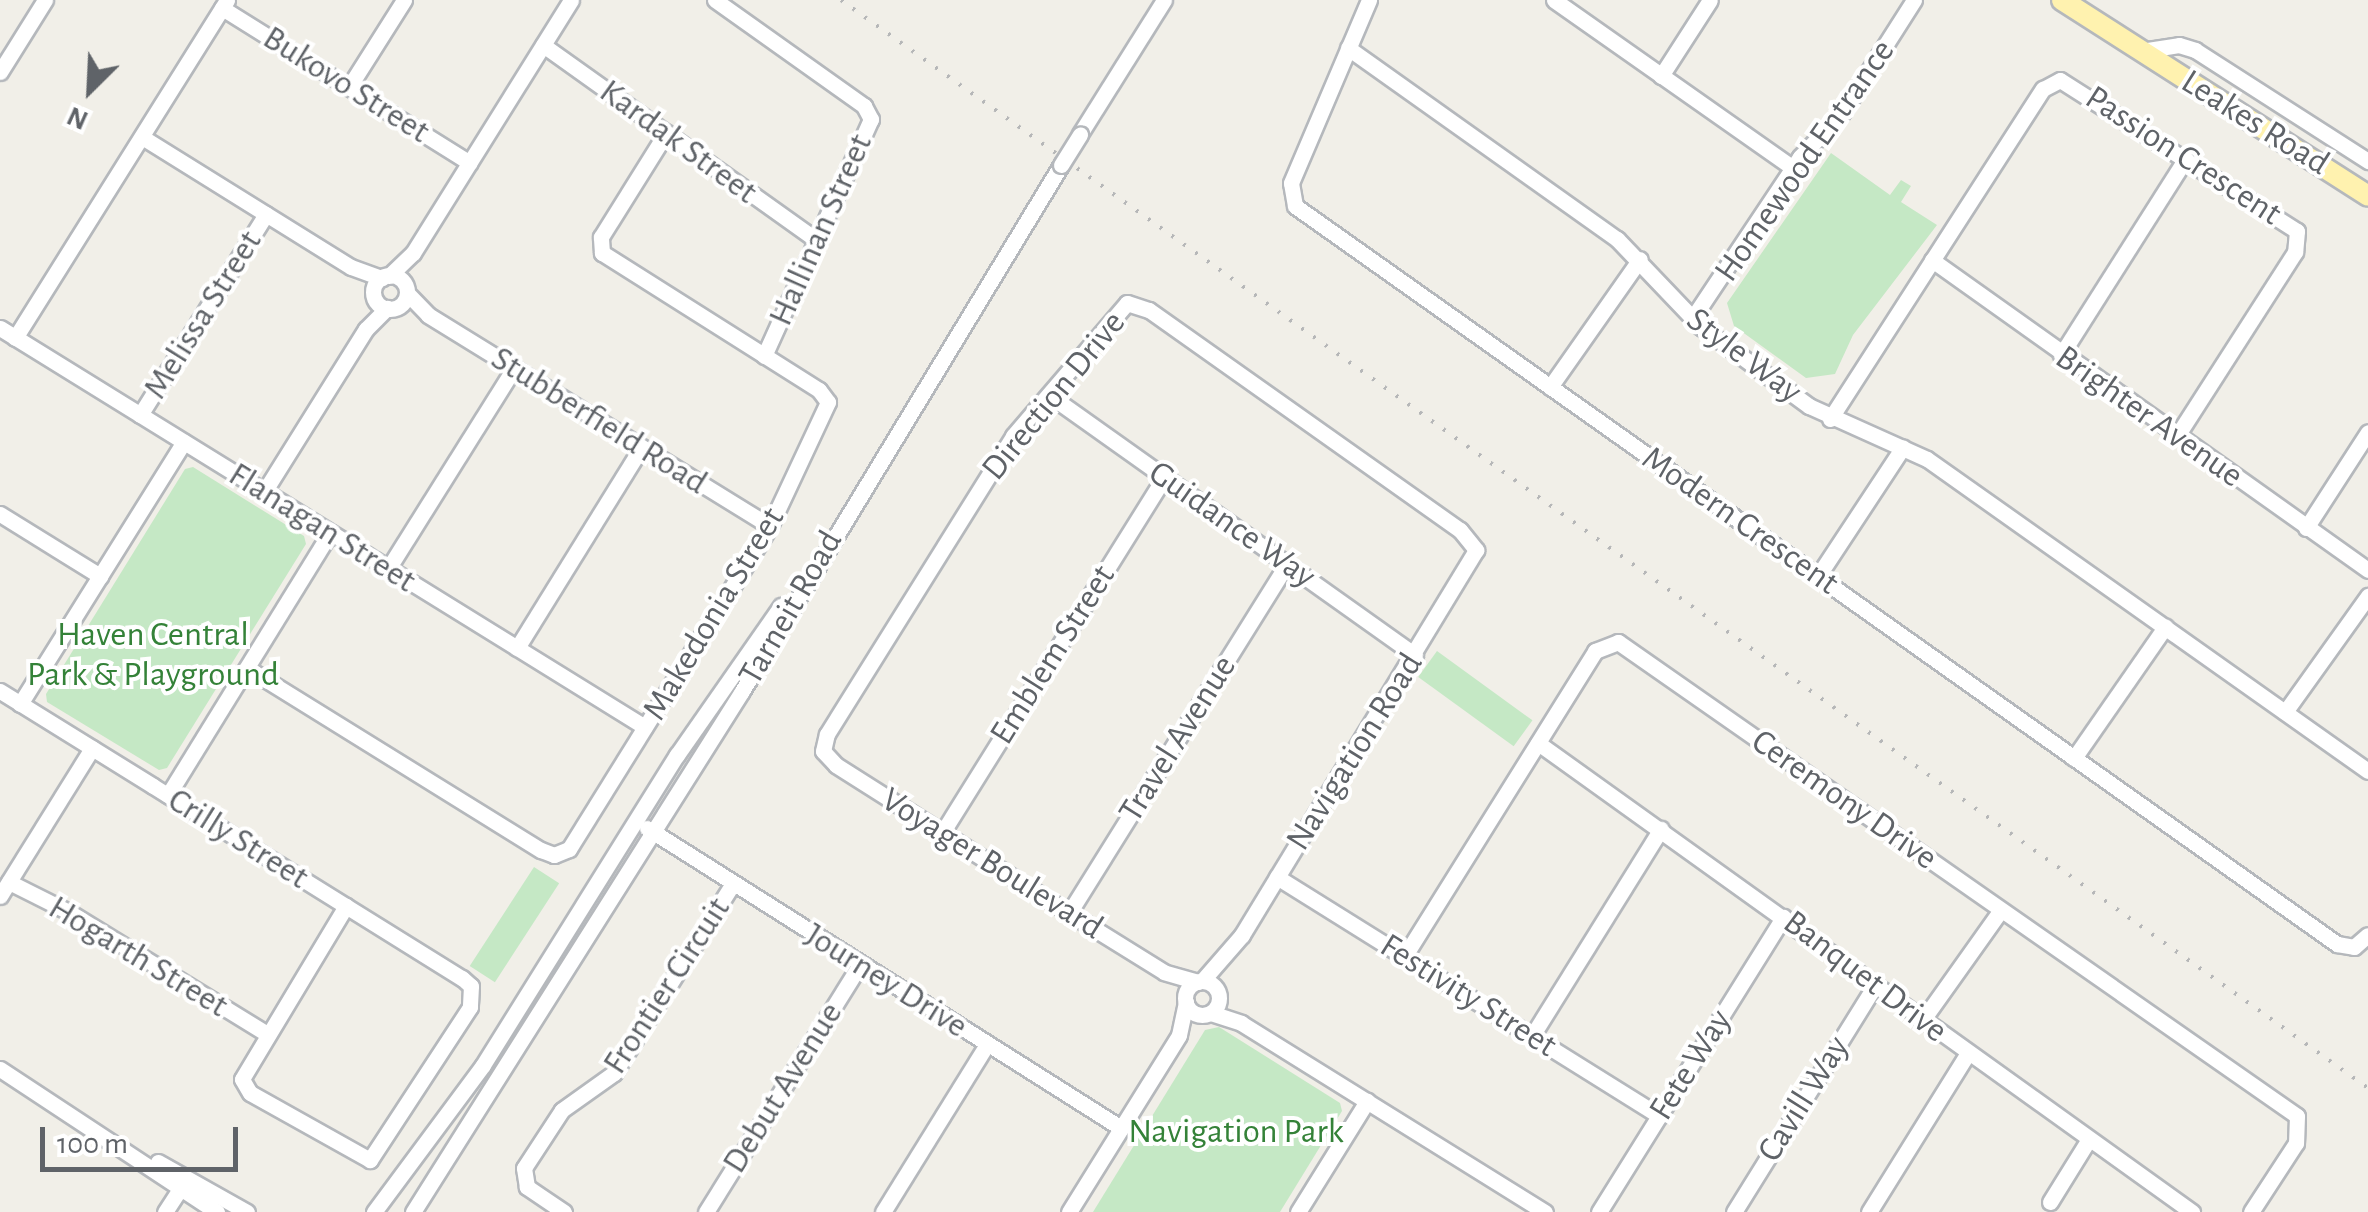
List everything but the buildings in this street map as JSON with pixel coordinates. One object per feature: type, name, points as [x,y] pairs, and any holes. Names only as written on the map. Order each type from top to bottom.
[{"type":"main road","name":"Leakes Road","points":[[2069,2],[2368,196]]},
{"type":"street","points":[[2,63],[45,0]]},
{"type":"street","points":[[350,88],[404,0]]},
{"type":"street","points":[[264,492],[571,0]]},
{"type":"street","name":"Hallinan Street","points":[[716,0],[869,112],[866,134],[814,238],[764,356]]},
{"type":"street","name":"Tarneit Road","points":[[412,1212],[652,833],[1164,0]]},
{"type":"street","name":"Modern Crescent","points":[[1368,0],[1291,184],[1292,202],[2337,944],[2354,948],[2368,934]]},
{"type":"street","points":[[1554,0],[1793,168]]},
{"type":"street","points":[[1661,76],[1710,0]]},
{"type":"street","name":"Homewood Entrance","points":[[1692,319],[1793,168],[1842,113],[1914,0]]},
{"type":"street","points":[[15,338],[224,4]]},
{"type":"street","name":"Bukovo Street","points":[[224,4],[470,163]]},
{"type":"street","name":"Kardak Street","points":[[543,45],[814,238]]},
{"type":"street","name":"Leakes Road","points":[[2140,51],[2179,45],[2194,50],[2368,161]]},
{"type":"street","name":"Style Way","points":[[1348,48],[1640,259],[1692,319],[1830,419],[1903,447],[2368,770]]},
{"type":"street","name":"Passion Crescent","points":[[1830,419],[2050,82],[2068,82],[2292,226],[2299,245],[2177,436]]},
{"type":"street","name":"Makedonia Street","points":[[247,668],[554,855],[572,844],[770,526],[828,402],[764,356],[602,253],[601,237],[666,133]]},
{"type":"street","points":[[142,137],[389,292]]},
{"type":"street","points":[[2061,355],[2186,158]]},
{"type":"street","name":"Melissa Street","points":[[140,415],[266,214]]},
{"type":"street","points":[[1550,387],[1640,259]]},
{"type":"street","name":"Brighter Avenue","points":[[1932,260],[2368,570]]},
{"type":"street","name":"Stubberfield Road","points":[[389,292],[770,526]]},
{"type":"street","name":"Direction Drive","points":[[824,750],[827,734],[1012,436],[1120,307],[1138,303],[1475,545]]},
{"type":"street","name":"Flanagan Street","points":[[0,328],[645,727]]},
{"type":"street","points":[[388,569],[514,368]]},
{"type":"street","name":"Guidance Way","points":[[1049,395],[1415,655]]},
{"type":"street","points":[[2306,528],[2368,432]]},
{"type":"street","points":[[20,704],[184,442]]},
{"type":"street","points":[[1818,576],[1903,447]]},
{"type":"street","points":[[517,648],[641,448]]},
{"type":"street","name":"Emblem Street","points":[[942,833],[1164,478]]},
{"type":"street","points":[[0,514],[100,576]]},
{"type":"street","points":[[168,795],[330,534]]},
{"type":"street","name":"Navigation Road","points":[[1185,1000],[1227,957],[1473,564],[1475,545]]},
{"type":"street","points":[[549,962],[648,802],[821,555]]},
{"type":"street","name":"Travel Avenue","points":[[1068,914],[1287,564]]},
{"type":"street","points":[[2284,712],[2368,596]]},
{"type":"street","points":[[2074,758],[2165,627]]},
{"type":"street","name":"Ceremony Drive","points":[[1404,957],[1595,651],[1618,642],[2297,1116],[2296,1143],[2251,1212]]},
{"type":"street","name":"Crilly Street","points":[[0,691],[346,906],[473,990],[470,1007],[370,1160],[358,1159],[244,1088],[243,1072],[267,1034]]},
{"type":"street","name":"Banquet Drive","points":[[1538,743],[2192,1212]]},
{"type":"street","points":[[8,883],[92,748]]},
{"type":"street","name":"Voyager Boulevard","points":[[824,750],[942,833],[1068,914],[1164,972],[1200,981],[1218,992]]},
{"type":"street","points":[[648,802],[645,826],[652,833]]},
{"type":"street","points":[[1532,1036],[1662,829]]},
{"type":"street","points":[[374,1212],[634,836],[652,833]]},
{"type":"street","name":"Journey Drive","points":[[652,833],[1121,1128]]},
{"type":"street","name":"Hogarth Street","points":[[0,861],[8,883],[70,912],[267,1034]]},
{"type":"street","name":"Festivity Street","points":[[1277,877],[1659,1116]]},
{"type":"street","name":"Frontier Circuit","points":[[564,1212],[527,1188],[524,1168],[562,1110],[614,1073],[732,885]]},
{"type":"street","points":[[267,1034],[346,906]]},
{"type":"street","points":[[1922,1021],[2001,910]]},
{"type":"street","name":"Fete Way","points":[[1599,1212],[1782,917]]},
{"type":"street","name":"Navigation Road","points":[[1209,1013],[1227,957]]},
{"type":"street","name":"Debut Avenue","points":[[706,1212],[860,964]]},
{"type":"street","name":"Voyager Boulevard","points":[[1164,972],[1185,1000]]},
{"type":"street","name":"Cavill Way","points":[[1734,1212],[1874,987]]},
{"type":"street","points":[[1218,992],[1242,1023]]},
{"type":"street","points":[[1185,1000],[1194,1013],[1209,1013],[1242,1023],[1546,1212]]},
{"type":"street","points":[[1179,1036],[1185,1000]]},
{"type":"street","points":[[1069,1212],[1179,1036],[1209,1013]]},
{"type":"street","points":[[883,1212],[987,1044]]},
{"type":"street","points":[[1870,1212],[1968,1053]]},
{"type":"street","points":[[0,1069],[184,1182],[248,1212]]},
{"type":"street","points":[[1298,1212],[1367,1101]]},
{"type":"street","points":[[2050,1202],[2089,1139]]},
{"type":"street","points":[[165,1212],[184,1182]]},
{"type":"street","points":[[184,1182],[217,1212]]},
{"type":"green space","points":[[1831,153],[1890,195],[1901,180],[1911,186],[1901,202],[1937,225],[1853,335],[1835,374],[1806,378],[1734,326],[1727,303]]},
{"type":"green space","name":"Haven Central Park & Playground","points":[[193,467],[304,536],[306,544],[167,768],[159,770],[47,702],[46,694],[185,469]]},
{"type":"green space","points":[[1437,651],[1532,720],[1514,746],[1418,677]]},
{"type":"green space","points":[[534,867],[559,883],[495,982],[470,966]]},
{"type":"green space","name":"Navigation Park","points":[[1219,1027],[1340,1103],[1342,1111],[1280,1212],[1093,1212],[1205,1030]]},
{"type":"railway","points":[[841,0],[2368,1088]]}]
